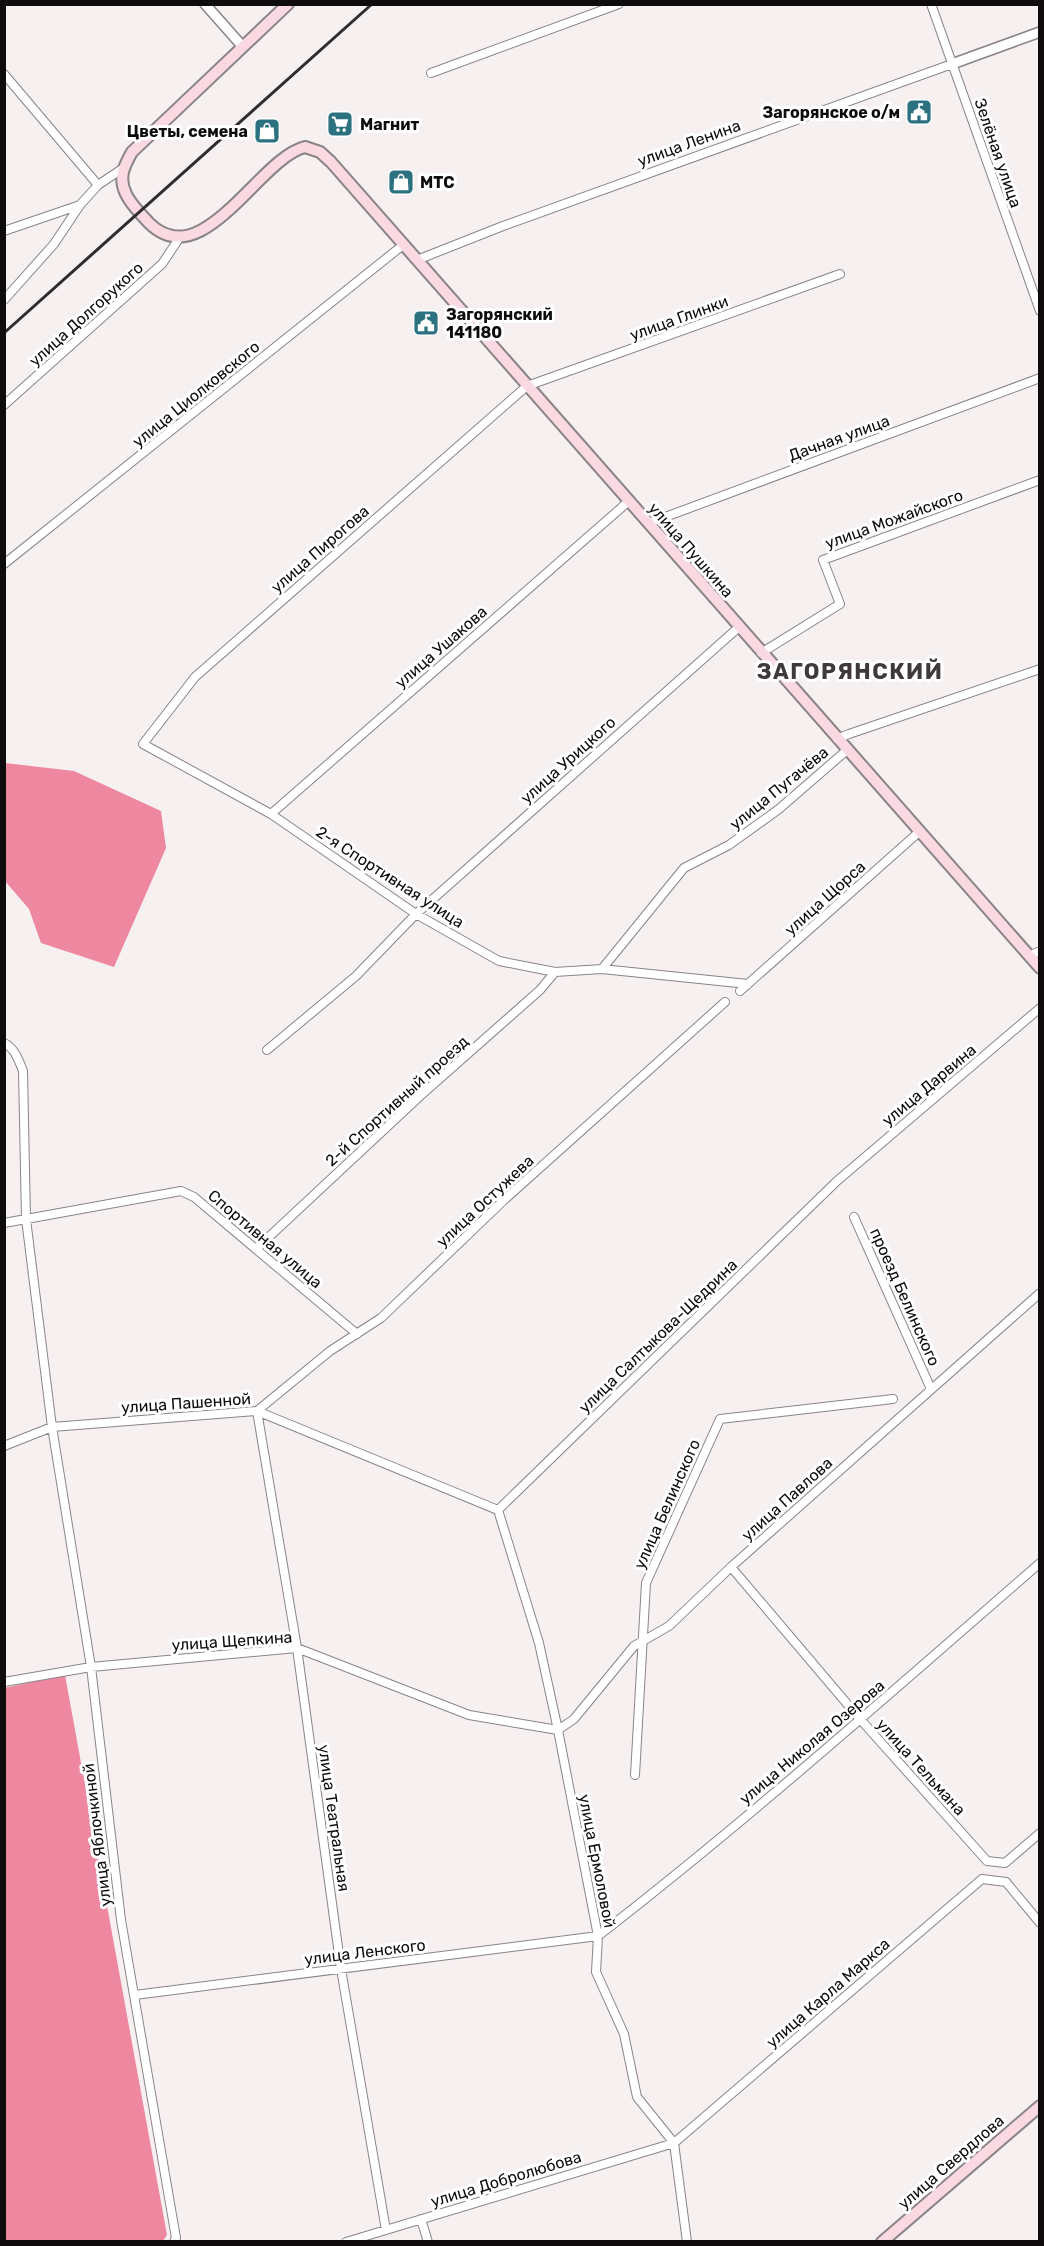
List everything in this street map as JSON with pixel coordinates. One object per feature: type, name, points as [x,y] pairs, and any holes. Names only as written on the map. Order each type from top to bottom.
[{"type":"main road","points":[[180,237],[167,235],[154,228],[136,208],[127,196],[122,183],[122,169],[132,152],[288,4]]},
{"type":"main road","name":"улица Пушкина","points":[[180,237],[198,232],[214,222],[289,153],[305,147],[320,152],[404,244],[919,832],[1034,954],[1040,968]]},
{"type":"main road","name":"улица Свердлова","points":[[882,2241],[1040,2106]]},
{"type":"street","points":[[205,4],[243,47]]},
{"type":"street","points":[[431,73],[619,4]]},
{"type":"street","name":"Зелёная улица","points":[[931,4],[1040,311]]},
{"type":"street","name":"улица Ленина","points":[[417,260],[503,226],[1040,32]]},
{"type":"street","points":[[4,74],[98,185]]},
{"type":"street","points":[[4,300],[54,244],[80,206],[98,185],[122,169]]},
{"type":"street","points":[[4,231],[80,206]]},
{"type":"street","name":"улица Долгорукого","points":[[4,405],[162,264],[180,237]]},
{"type":"street","name":"улица Циолковского","points":[[4,564],[404,244]]},
{"type":"street","name":"улица Глинки","points":[[527,386],[840,274]]},
{"type":"street","name":"Дачная улица","points":[[649,523],[1040,378]]},
{"type":"street","name":"улица Пирогова","points":[[143,744],[195,677],[527,386]]},
{"type":"street","name":"улица Можайского","points":[[761,653],[840,604],[823,560],[1040,480]]},
{"type":"street","name":"улица Ушакова","points":[[271,813],[629,501]]},
{"type":"street","name":"улица Урицкого","points":[[267,1050],[356,976],[416,914],[739,627]]},
{"type":"street","points":[[837,739],[1040,669]]},
{"type":"street","name":"2-я Спортивная улица","points":[[143,744],[271,813],[416,914],[499,961],[555,972],[602,969],[748,984]]},
{"type":"street","name":"улица Пугачёва","points":[[602,969],[684,868],[729,845],[779,808],[847,750]]},
{"type":"street","name":"улица Щорса","points":[[748,984],[919,832]]},
{"type":"street","name":"2-й Спортивный проезд","points":[[257,1248],[420,1096],[540,990],[555,972]]},
{"type":"street","points":[[740,991],[748,984]]},
{"type":"street","name":"улица Остужева","points":[[257,1411],[330,1351],[381,1318],[504,1200],[725,1002]]},
{"type":"street","name":"улица Дарвина","points":[[837,1181],[1040,1008]]},
{"type":"street","name":"улица Яблочкиной","points":[[4,1043],[9,1045],[23,1071],[26,1219],[52,1427],[91,1667],[121,1920],[175,2240]]},
{"type":"street","name":"улица Салтыкова-Щедрина","points":[[498,1510],[837,1181]]},
{"type":"street","name":"Спортивная улица","points":[[4,1223],[181,1191],[194,1197],[257,1248],[357,1334]]},
{"type":"street","name":"проезд Белинского","points":[[854,1217],[931,1389]]},
{"type":"street","name":"улица Павлова","points":[[558,1730],[574,1719],[634,1646],[669,1626],[731,1567],[1040,1293]]},
{"type":"street","name":"улица Белинского","points":[[635,1774],[646,1583],[720,1419],[893,1399]]},
{"type":"street","name":"улица Пашенной","points":[[4,1446],[52,1427],[257,1411],[498,1510]]},
{"type":"street","name":"улица Театральная","points":[[257,1411],[297,1648],[341,1969],[386,2229]]},
{"type":"street","name":"улица Ермоловой","points":[[498,1510],[539,1643],[558,1730],[598,1936],[596,1972],[624,2034],[637,2097],[674,2143]]},
{"type":"street","name":"улица Николая Озерова","points":[[598,1936],[646,1900],[1040,1563]]},
{"type":"street","name":"улица Тельмана","points":[[731,1567],[860,1719],[987,1861],[1005,1863],[1040,1833]]},
{"type":"street","name":"улица Щепкина","points":[[4,1682],[91,1667],[297,1648],[469,1715],[558,1730]]},
{"type":"street","name":"улица Карла Маркса","points":[[674,2143],[982,1879],[1006,1882],[1040,1923]]},
{"type":"street","name":"улица Ленского","points":[[135,1995],[598,1936]]},
{"type":"street","points":[[674,2143],[687,2241]]},
{"type":"street","name":"улица Добролюбова","points":[[346,2241],[674,2143]]},
{"type":"street","points":[[421,2219],[428,2241]]},
{"type":"shaded area","points":[[5,763],[74,771],[161,811],[166,848],[114,967],[41,943],[29,909],[5,881]]},
{"type":"shaded area","points":[[65,1675],[167,2235],[163,2241],[5,2241],[4,1688]]},
{"type":"railway","points":[[4,333],[372,4]]},
{"type":"place","name":"Загорянское о/м","points":[[919,112]]},
{"type":"place","name":"Магнит","points":[[340,124]]},
{"type":"place","name":"Цветы, семена","points":[[267,131]]},
{"type":"place","name":"МТС","points":[[401,182]]},
{"type":"place","name":"Загорянский 141180","points":[[426,323]]},
{"type":"district","name":"ЗАГОРЯНСКИЙ","points":[[850,671]]}]
